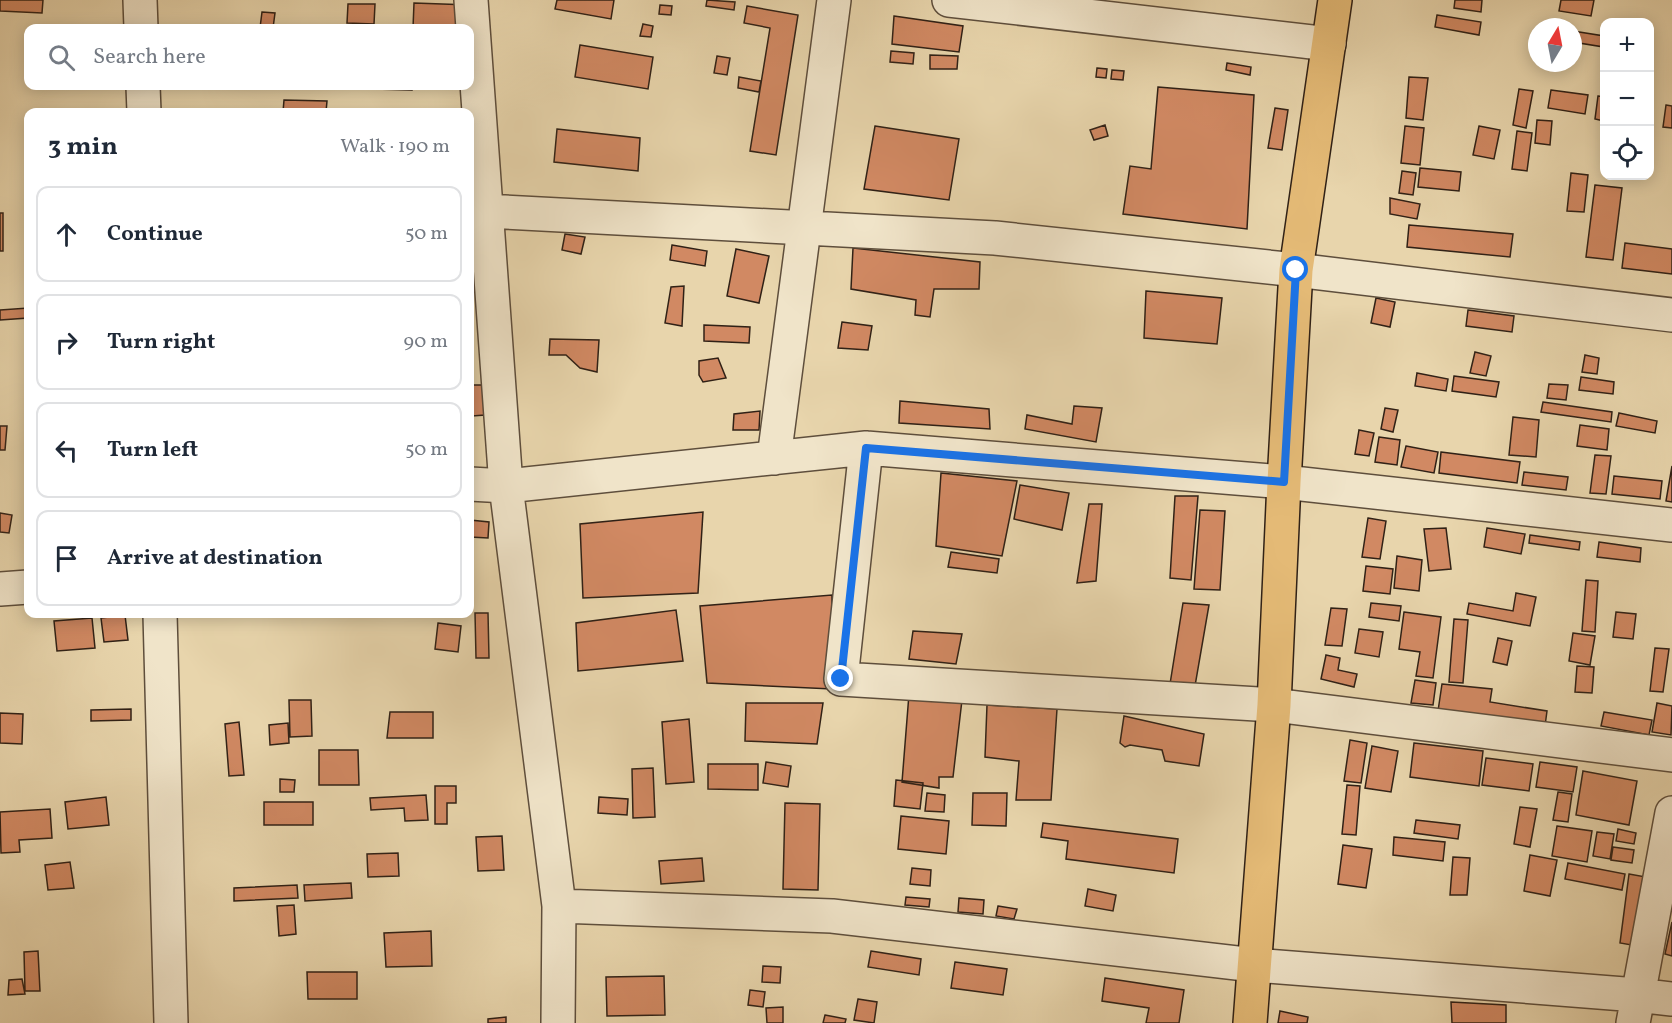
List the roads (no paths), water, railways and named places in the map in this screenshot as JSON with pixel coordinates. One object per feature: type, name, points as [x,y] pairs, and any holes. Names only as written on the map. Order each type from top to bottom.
[{"type":"main road","points":[[1250,1023],[1274,705],[1296,270],[1335,0]]},
{"type":"street","points":[[140,0],[141,24]]},
{"type":"street","points":[[471,0],[473,24]]},
{"type":"street","points":[[774,458],[834,0]]},
{"type":"street","points":[[949,0],[1329,44]]},
{"type":"street","points":[[474,42],[506,486],[559,906],[558,1023]]},
{"type":"street","points":[[143,90],[144,108]]},
{"type":"street","points":[[486,212],[995,238],[1296,270],[1672,315]]},
{"type":"street","points":[[474,484],[506,486],[866,448],[1284,482],[1672,525]]},
{"type":"street","points":[[866,448],[841,679],[1274,705],[1672,755]]},
{"type":"street","points":[[0,589],[24,587]]},
{"type":"street","points":[[160,618],[171,1023]]},
{"type":"street","points":[[1635,1009],[1672,813]]},
{"type":"street","points":[[559,906],[832,916],[1635,1009],[1672,999]]}]
